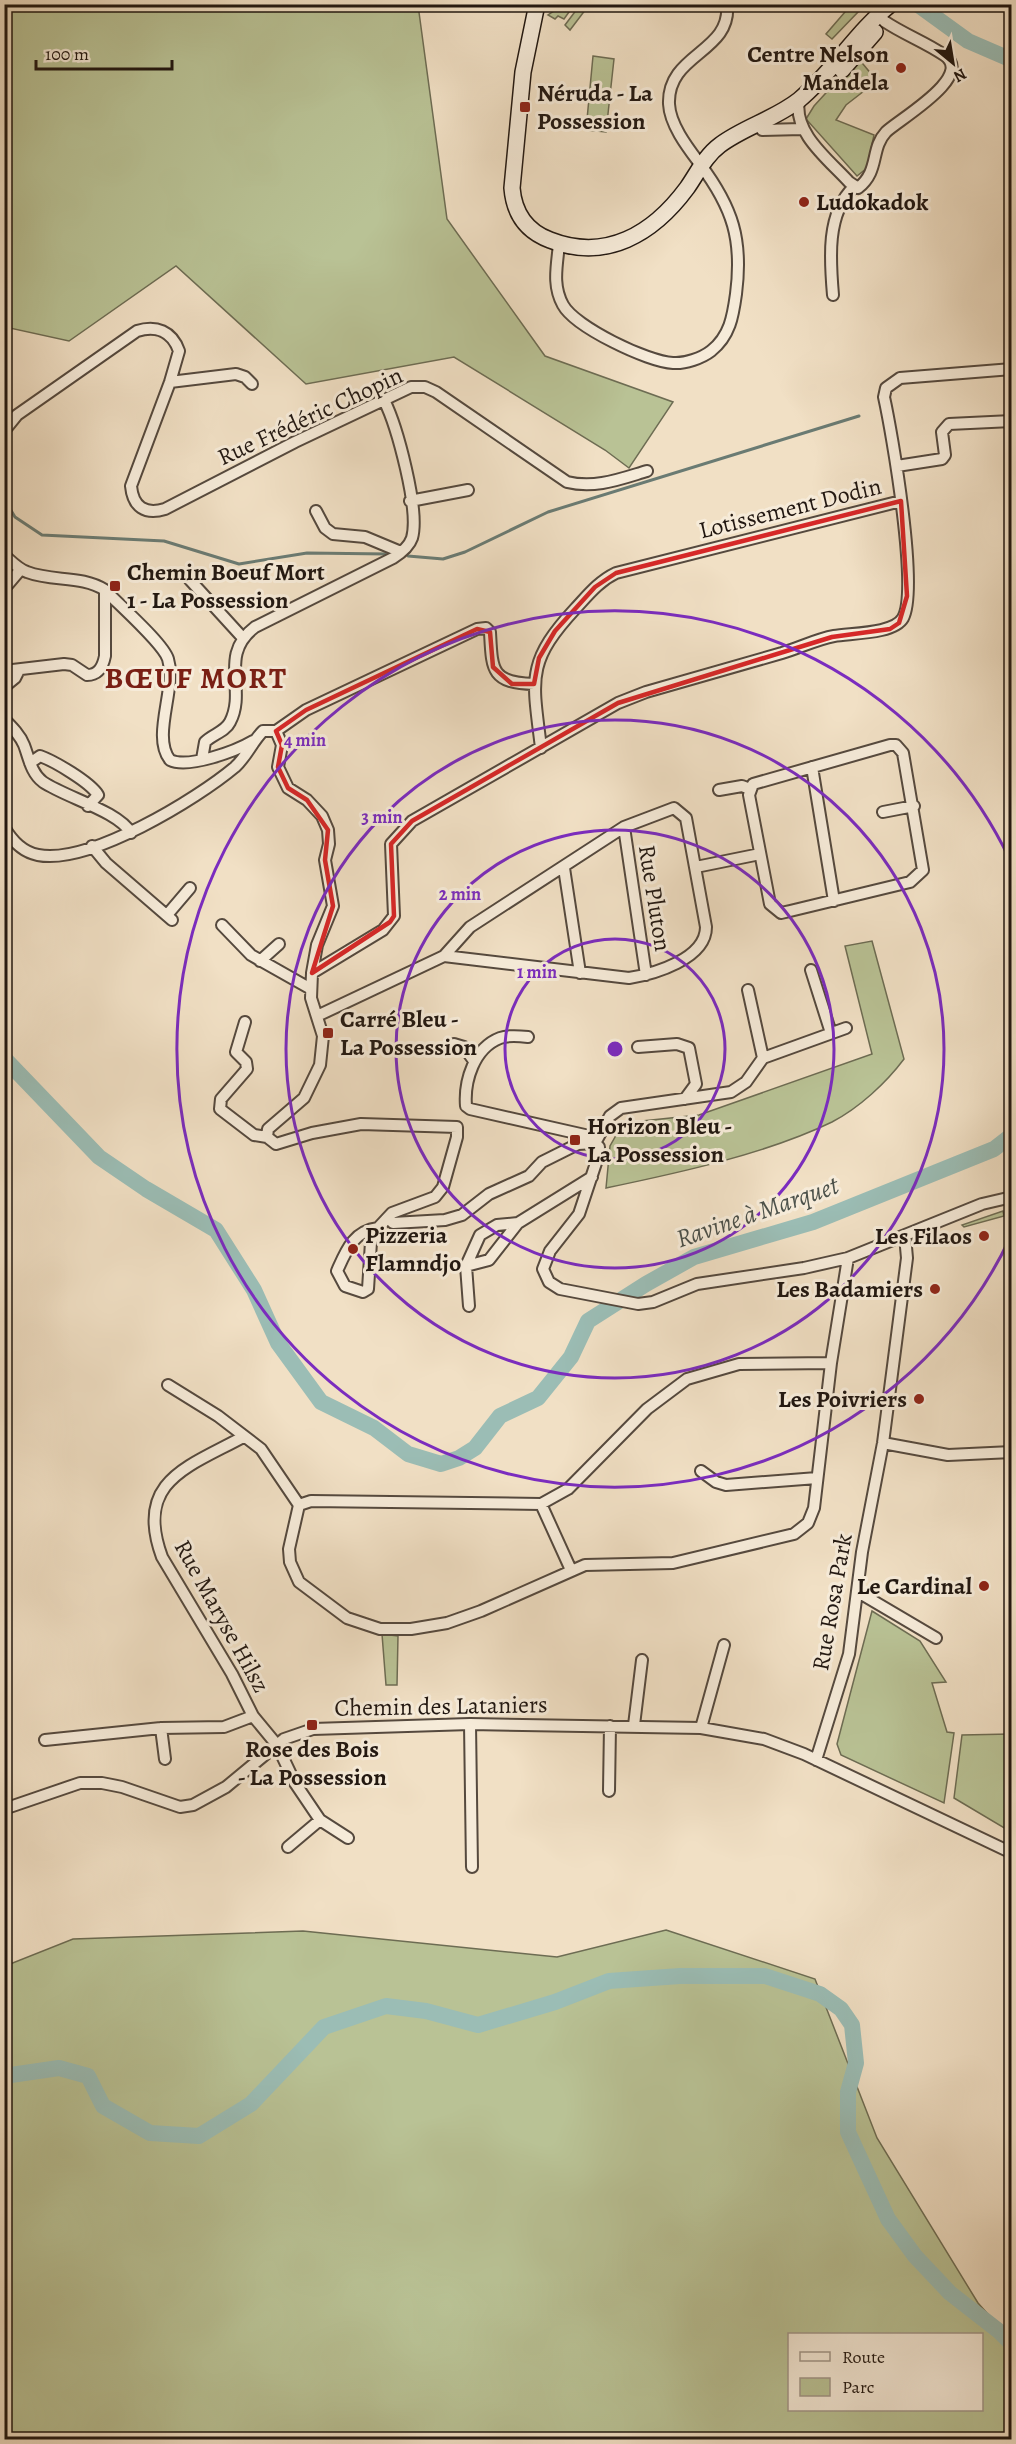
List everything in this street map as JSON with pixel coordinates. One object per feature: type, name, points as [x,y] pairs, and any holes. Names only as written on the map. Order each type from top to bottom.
[{"type":"main road","points":[[539,6],[523,72],[512,188],[513,202],[527,225],[543,238],[559,244],[603,248],[629,240],[675,203],[702,165],[719,146],[798,106],[891,4]]},
{"type":"main road","points":[[743,133],[762,130],[828,86],[898,4]]},
{"type":"street","points":[[559,244],[555,286],[564,308],[596,334],[653,359],[675,364],[698,359],[711,351],[727,334],[733,317],[740,268],[733,222],[702,165],[681,136],[669,106],[670,91],[686,63],[718,39],[729,20],[727,4]]},
{"type":"street","points":[[798,106],[802,129],[854,187],[858,188],[865,183],[872,173],[883,135],[944,87],[951,71],[951,64],[945,55],[905,36],[884,21]]},
{"type":"street","points":[[762,130],[802,129]]},
{"type":"street","points":[[833,296],[832,248],[838,207],[854,187]]},
{"type":"street","name":"Rue Frédéric Chopin","points":[[4,431],[17,416],[137,331],[146,328],[162,329],[177,345],[178,359],[130,486],[132,498],[139,507],[152,513],[165,509],[411,387],[424,387],[436,392],[567,482],[583,486],[600,484],[647,471]]},
{"type":"street","points":[[901,501],[897,465],[884,397],[891,382],[900,378],[930,374],[1011,369]]},
{"type":"street","points":[[170,382],[236,374],[245,377],[252,384]]},
{"type":"street","points":[[202,759],[205,742],[226,727],[233,715],[236,651],[242,637],[255,627],[401,552],[412,539],[410,501],[401,442],[384,400]]},
{"type":"street","points":[[897,465],[942,459],[945,455],[942,432],[950,424],[1011,421]]},
{"type":"street","points":[[410,501],[468,490]]},
{"type":"street","name":"Lotissement Dodin","points":[[312,974],[383,930],[394,916],[391,844],[399,832],[412,821],[541,748],[618,703],[646,692],[832,637],[890,628],[898,623],[904,617],[907,596],[901,501],[616,573],[595,587],[555,631],[539,658],[534,684],[541,748]]},
{"type":"street","points":[[316,511],[325,528],[333,534],[365,537],[401,552]]},
{"type":"street","points":[[4,555],[21,569],[30,573],[84,580],[105,590],[163,650],[168,658],[163,748],[165,754],[176,763],[202,759],[253,741]]},
{"type":"street","points":[[4,589],[21,569]]},
{"type":"street","points":[[190,579],[242,637]]},
{"type":"street","points":[[4,671],[64,664],[72,665],[87,675],[100,670],[105,656],[105,590]]},
{"type":"street","points":[[4,827],[17,844],[40,855],[60,856],[131,833],[225,775],[244,758],[253,741],[263,731],[276,731],[306,710],[477,629],[486,628],[490,632],[493,667],[499,677],[512,684],[534,684]]},
{"type":"street","points":[[4,687],[15,678],[19,670]]},
{"type":"street","points":[[4,719],[24,744],[30,763],[41,781],[88,806],[116,817],[126,825],[131,833]]},
{"type":"street","points":[[267,1137],[268,1129],[304,1098],[320,1065],[322,1036],[311,998],[312,974],[317,945],[333,906],[325,860],[329,844],[328,830],[322,816],[307,800],[288,788],[278,767],[282,745],[276,731]]},
{"type":"street","points":[[896,745],[903,753],[914,806],[923,870],[920,875],[910,882],[781,914],[774,910],[770,904],[760,854],[750,789],[753,784],[812,767],[896,745]]},
{"type":"street","points":[[30,763],[39,756],[48,759],[90,786],[98,795],[88,806]]},
{"type":"street","points":[[812,767],[834,901]]},
{"type":"street","points":[[719,790],[742,786],[750,789]]},
{"type":"street","points":[[883,812],[914,806]]},
{"type":"street","points":[[317,1016],[444,956],[470,927],[624,827],[674,807],[686,818],[706,927],[703,943],[693,953],[646,975],[629,978],[444,956]]},
{"type":"street","name":"Rue Pluton","points":[[624,827],[646,975]]},
{"type":"street","points":[[92,846],[106,862],[170,918],[190,888]]},
{"type":"street","points":[[696,867],[760,854]]},
{"type":"street","points":[[564,868],[580,973]]},
{"type":"street","points":[[222,925],[260,961],[311,989]]},
{"type":"street","points":[[260,961],[279,944]]},
{"type":"street","points":[[811,970],[831,1034]]},
{"type":"street","points":[[748,990],[763,1058]]},
{"type":"street","points":[[245,1022],[237,1052],[246,1062],[247,1069],[221,1099],[220,1109],[254,1135],[267,1137],[276,1144],[312,1133],[361,1124],[457,1127],[457,1137],[443,1187],[435,1197],[392,1213],[378,1228],[371,1242],[368,1289],[363,1292],[345,1286],[337,1271],[348,1247],[365,1231],[378,1228]]},
{"type":"street","points":[[846,1028],[763,1058],[739,1088],[731,1092],[621,1108],[610,1116],[597,1141],[599,1153],[579,1214],[550,1251],[543,1269],[549,1282],[560,1289],[638,1304],[652,1302],[697,1284],[804,1268],[848,1258],[982,1204],[1011,1197]]},
{"type":"street","points":[[528,1036],[501,1037],[492,1042],[474,1061],[465,1097],[466,1106],[470,1109],[597,1141]]},
{"type":"street","points":[[454,1044],[464,1047],[474,1061]]},
{"type":"street","points":[[638,1047],[677,1044],[689,1048],[696,1084],[685,1099]]},
{"type":"street","points":[[388,1218],[393,1223],[404,1224],[455,1218],[470,1211],[496,1190],[523,1180],[542,1162],[578,1144],[597,1141]]},
{"type":"street","points":[[466,1266],[489,1260],[518,1223],[592,1177]]},
{"type":"street","points":[[469,1306],[466,1266],[477,1241],[488,1228],[518,1223]]},
{"type":"street","name":"Rue Rosa Park","points":[[816,1760],[849,1654],[862,1552],[883,1443],[907,1258],[905,1236]]},
{"type":"street","points":[[168,1385],[218,1416],[261,1449],[299,1505],[289,1549],[294,1575],[304,1588],[347,1618],[371,1627],[411,1629],[447,1623],[481,1611],[571,1570],[601,1563],[673,1563],[794,1534],[808,1523],[814,1508],[831,1363],[848,1258]]},
{"type":"street","points":[[299,1505],[311,1501],[541,1504],[568,1489],[647,1409],[687,1378],[739,1364],[831,1363]]},
{"type":"street","name":"Rue Maryse Hilsz","points":[[243,1437],[170,1478],[158,1495],[155,1516],[162,1557],[232,1674],[253,1716],[276,1745]]},
{"type":"street","points":[[883,1443],[948,1455],[1011,1452]]},
{"type":"street","points":[[701,1471],[716,1482],[726,1485],[817,1478]]},
{"type":"street","points":[[541,1504],[571,1570]]},
{"type":"street","points":[[858,1592],[936,1638]]},
{"type":"street","points":[[701,1728],[724,1645]]},
{"type":"street","points":[[634,1725],[642,1660]]},
{"type":"street","points":[[45,1740],[160,1728],[224,1727],[253,1716]]},
{"type":"street","points":[[470,1724],[472,1867]]},
{"type":"street","name":"Chemin des Lataniers","points":[[4,1809],[80,1783],[102,1783],[122,1787],[173,1806],[193,1805],[226,1787],[276,1745],[313,1729],[470,1724],[634,1725],[701,1728],[764,1738],[816,1760],[1011,1853]]},
{"type":"street","points":[[609,1791],[610,1726]]},
{"type":"street","points":[[160,1728],[165,1759]]},
{"type":"street","points":[[276,1745],[295,1784],[320,1820],[348,1838]]},
{"type":"street","points":[[288,1847],[320,1820]]},
{"type":"highlighted area","points":[[901,501],[907,596],[899,623],[890,629],[832,637],[618,703],[412,821],[391,844],[394,916],[390,922],[312,973],[333,906],[325,860],[328,830],[307,800],[288,788],[278,767],[282,745],[276,731],[306,710],[477,629],[490,632],[493,667],[512,684],[534,684],[539,658],[555,631],[595,587],[616,573]]},
{"type":"green space","points":[[5,4],[418,5],[447,219],[545,356],[673,402],[629,468],[605,450],[454,357],[306,384],[176,266],[69,341],[5,327]]},
{"type":"green space","points":[[563,5],[574,5],[564,19],[558,16],[555,19],[548,15]]},
{"type":"green space","points":[[580,5],[589,5],[570,30],[565,25]]},
{"type":"green space","points":[[851,5],[881,5],[861,9],[832,39],[826,34]]},
{"type":"green space","points":[[593,56],[614,59],[606,132],[586,130]]},
{"type":"green space","points":[[858,58],[877,81],[846,105],[836,120],[874,135],[867,168],[857,176],[806,119],[814,106]]},
{"type":"green space","points":[[872,941],[904,1059],[871,1094],[852,1110],[832,1122],[779,1144],[692,1169],[606,1188],[610,1146],[623,1123],[699,1115],[872,1054],[845,946]]},
{"type":"green space","points":[[1003,1211],[1004,1216],[964,1227],[962,1225]]},
{"type":"green space","points":[[872,1611],[920,1641],[946,1682],[932,1683],[947,1732],[954,1733],[944,1803],[841,1755],[837,1744]]},
{"type":"green space","points":[[382,1634],[398,1636],[397,1685],[386,1685]]},
{"type":"green space","points":[[1012,1734],[1011,1832],[954,1798],[962,1735]]},
{"type":"green space","points":[[666,1930],[815,1979],[877,2138],[978,2303],[1011,2340],[1011,2439],[5,2439],[5,1966],[73,1939],[303,1931],[557,1957]]},
{"type":"waterway","points":[[917,4],[968,41],[1012,60]]},
{"type":"waterway","points":[[408,556],[443,559],[465,552],[548,512],[859,416]]},
{"type":"waterway","points":[[4,499],[15,517],[42,535],[164,541],[239,564],[307,553],[388,554]]},
{"type":"waterway","name":"Ravine à Marquet","points":[[4,1058],[99,1157],[146,1189],[216,1230],[254,1290],[278,1343],[321,1402],[374,1428],[408,1454],[441,1464],[459,1458],[475,1448],[500,1416],[538,1398],[571,1357],[588,1321],[646,1284],[694,1257],[813,1222],[994,1149],[1012,1135]]},
{"type":"waterway","points":[[4,2076],[59,2068],[88,2076],[103,2106],[150,2133],[199,2136],[251,2104],[324,2027],[386,2006],[426,2011],[478,2025],[555,2002],[609,1981],[680,1976],[765,1976],[820,1994],[841,2009],[852,2025],[856,2063],[848,2092],[848,2132],[888,2219],[915,2256],[950,2293],[1012,2344]]},
{"type":"place","name":"Centre Nelson Mandela","points":[[901,68]]},
{"type":"place","name":"Néruda - La Possession","points":[[525,107]]},
{"type":"place","name":"Ludokadok","points":[[804,202]]},
{"type":"place","name":"Chemin Boeuf Mort 1 - La Possession","points":[[115,586]]},
{"type":"place","name":"Carré Bleu - La Possession","points":[[328,1033]]},
{"type":"place","name":"Horizon Bleu - La Possession","points":[[575,1140]]},
{"type":"place","name":"Les Filaos","points":[[984,1236]]},
{"type":"place","name":"Pizzeria Flamndjo","points":[[353,1249]]},
{"type":"place","name":"Les Badamiers","points":[[935,1289]]},
{"type":"place","name":"Les Poivriers","points":[[919,1399]]},
{"type":"place","name":"Le Cardinal","points":[[984,1586]]},
{"type":"place","name":"Rose des Bois - La Possession","points":[[312,1725]]},
{"type":"district","name":"BŒUF MORT","points":[[196,678]]}]
